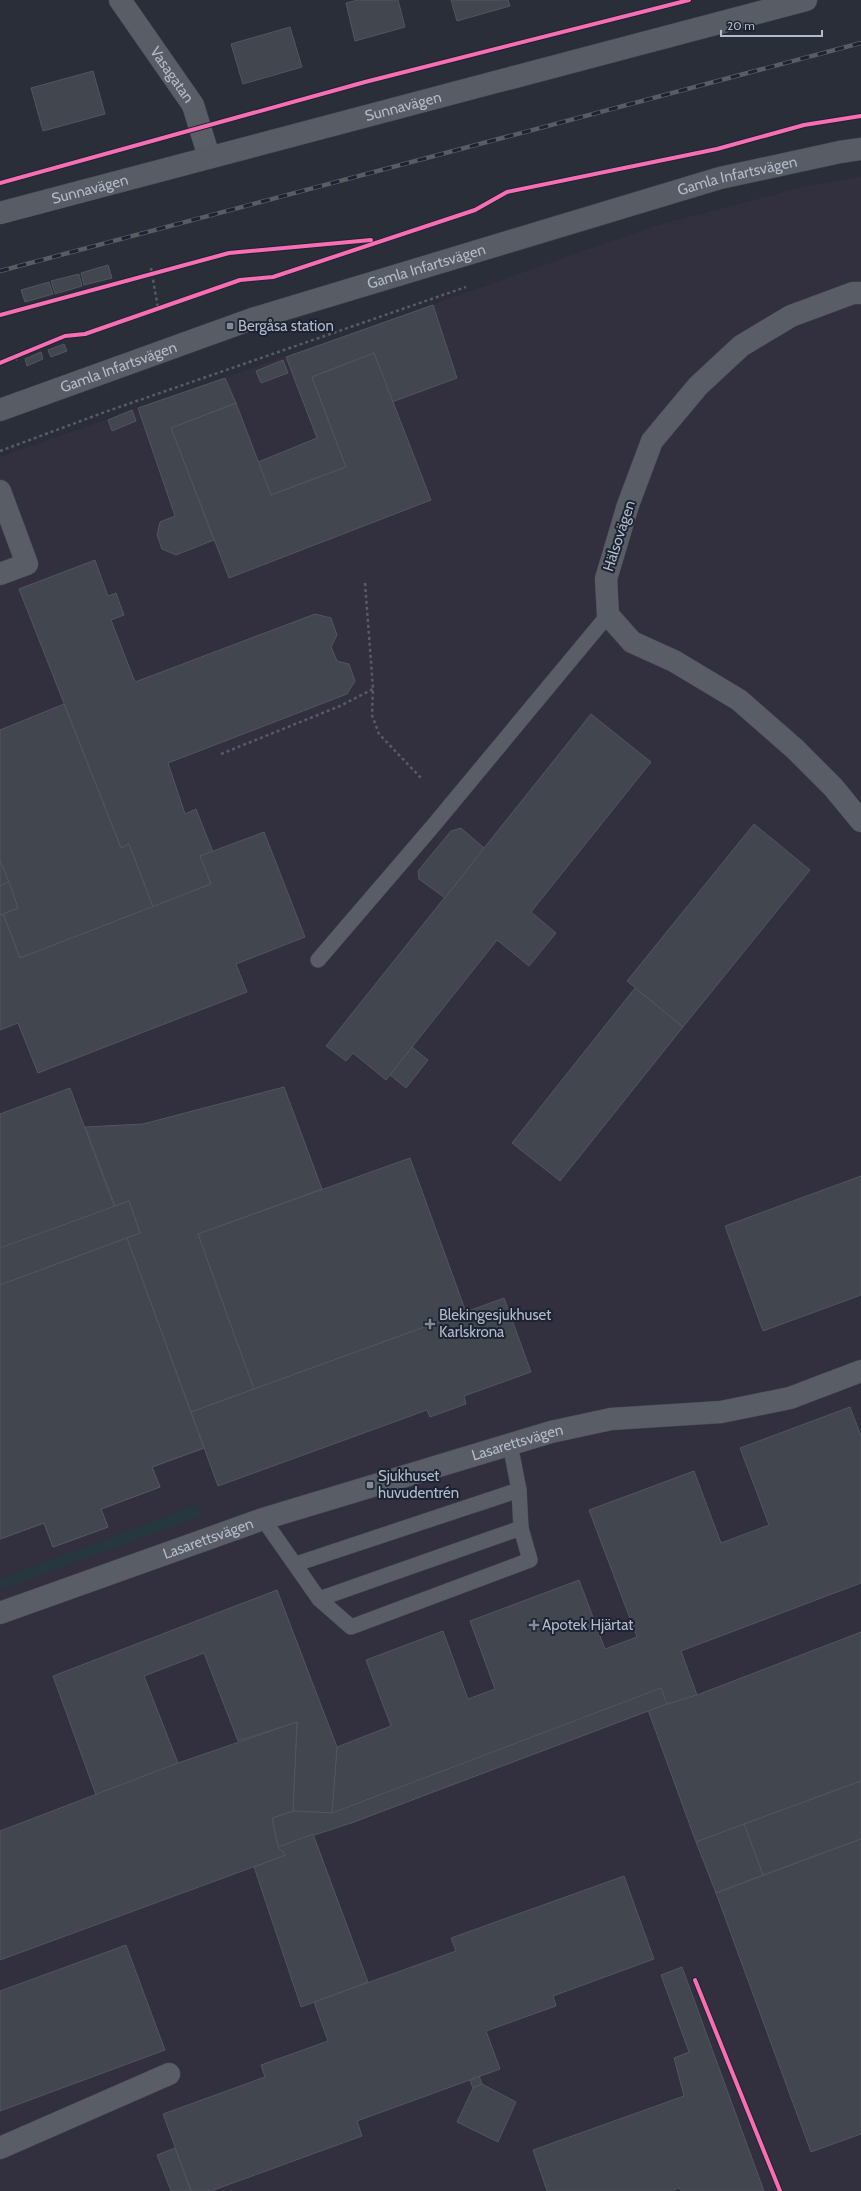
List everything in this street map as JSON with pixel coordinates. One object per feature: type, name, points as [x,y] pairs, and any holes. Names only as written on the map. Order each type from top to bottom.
[{"type":"street","name":"Vasagatan","points":[[120,0],[193,105],[209,157]]},
{"type":"street","name":"Sunnavägen","points":[[0,213],[806,0]]},
{"type":"street","name":"Gamla Infartsvägen","points":[[0,410],[252,319],[720,178],[840,152],[861,149]]},
{"type":"street","name":"Hälsovägen","points":[[608,615],[606,579],[628,505],[652,441],[698,386],[741,346],[791,316],[853,293],[861,293]]},
{"type":"street","points":[[0,491],[27,564],[0,574]]},
{"type":"street","points":[[608,615],[632,642],[674,661],[739,700],[795,749],[833,787],[861,821]]},
{"type":"street","name":"Lasarettsvägen","points":[[0,1613],[263,1519],[550,1432],[611,1419],[721,1412],[790,1398],[861,1371]]},
{"type":"street","points":[[0,2148],[169,2074]]},
{"type":"lane","points":[[318,960],[438,820],[608,615]]},
{"type":"lane","points":[[263,1519],[296,1564],[319,1599],[350,1627],[530,1560],[521,1528],[519,1490],[510,1444]]},
{"type":"lane","points":[[296,1564],[519,1490]]},
{"type":"lane","points":[[319,1599],[521,1528]]},
{"type":"path","points":[[150,268],[158,308]]},
{"type":"path","points":[[0,451],[105,412],[472,285]]},
{"type":"path","points":[[11,357],[17,360]]},
{"type":"path","points":[[365,583],[373,688],[372,715],[379,734],[421,778]]},
{"type":"path","points":[[220,754],[340,706],[373,688]]},
{"type":"shaded area","name":"Blekingesjukhuset Karlskrona","points":[[861,176],[861,2191],[0,2191],[0,457],[654,226],[803,187]]},
{"type":"shaded area","points":[[197,1504],[202,1516],[0,1590],[0,1579]]},
{"type":"building","points":[[358,0],[398,0],[405,27],[355,41],[346,3]]},
{"type":"building","points":[[451,0],[508,0],[510,6],[457,21]]},
{"type":"building","points":[[290,27],[302,67],[243,84],[231,44]]},
{"type":"building","points":[[93,71],[105,114],[43,131],[31,88]]},
{"type":"building","points":[[108,265],[112,278],[84,285],[81,273]]},
{"type":"building","points":[[79,274],[82,286],[55,294],[51,281]]},
{"type":"building","points":[[49,282],[53,294],[25,302],[21,290]]},
{"type":"building","points":[[433,305],[457,378],[392,402],[374,353],[312,377],[346,467],[271,495],[258,462],[317,438],[286,357]]},
{"type":"building","points":[[64,344],[67,351],[51,357],[48,350]]},
{"type":"building","points":[[41,352],[43,359],[27,366],[25,359]]},
{"type":"building","points":[[374,353],[431,500],[229,578],[171,428],[236,403],[271,495],[346,467],[312,377]]},
{"type":"building","points":[[283,360],[288,373],[261,383],[256,371]]},
{"type":"building","points":[[225,378],[236,403],[171,428],[214,540],[176,555],[162,549],[157,535],[160,522],[175,516],[138,408]]},
{"type":"building","points":[[132,410],[136,421],[112,431],[108,420]]},
{"type":"building","points":[[95,560],[108,596],[116,593],[124,615],[111,620],[135,682],[315,614],[331,618],[337,635],[331,647],[337,661],[349,664],[355,681],[347,694],[168,763],[185,814],[196,809],[213,852],[200,856],[211,884],[153,907],[129,844],[121,848],[19,589]]},
{"type":"building","points":[[64,704],[121,848],[129,844],[153,907],[20,958],[3,914],[18,908],[0,860],[0,730]]},
{"type":"building","points":[[591,714],[651,762],[531,912],[556,933],[529,966],[497,940],[386,1080],[353,1053],[346,1061],[326,1046]]},
{"type":"building","points":[[754,824],[810,870],[683,1027],[627,981]]},
{"type":"building","points":[[461,828],[484,848],[445,898],[419,879],[418,871],[451,831]]},
{"type":"building","points":[[264,832],[305,937],[236,964],[247,992],[38,1073],[18,1023],[0,1030],[0,915],[3,914],[20,958],[211,884],[200,856]]},
{"type":"building","points":[[0,860],[9,882],[0,886]]},
{"type":"building","points":[[9,882],[18,908],[0,915],[0,886]]},
{"type":"building","points":[[635,988],[683,1027],[560,1181],[512,1143]]},
{"type":"building","points":[[412,1047],[428,1060],[406,1088],[390,1075]]},
{"type":"building","points":[[284,1087],[322,1189],[198,1234],[254,1389],[191,1412],[127,1238],[140,1233],[129,1201],[115,1206],[85,1127],[143,1124]]},
{"type":"building","points":[[70,1088],[204,1448],[152,1467],[160,1487],[101,1509],[108,1527],[53,1547],[44,1523],[0,1539],[0,1114]]},
{"type":"building","points":[[410,1158],[466,1312],[254,1389],[198,1234]]},
{"type":"building","points":[[861,1176],[861,1295],[763,1331],[725,1226]]},
{"type":"building","points":[[129,1201],[140,1233],[0,1285],[0,1248]]},
{"type":"building","points":[[127,1238],[204,1448],[152,1467],[160,1487],[101,1509],[108,1527],[53,1547],[44,1523],[0,1539],[0,1285]]},
{"type":"building","points":[[504,1298],[531,1372],[464,1396],[466,1404],[430,1417],[427,1410],[218,1486],[191,1412]]},
{"type":"building","points":[[850,1407],[861,1436],[861,1583],[681,1651],[697,1695],[648,1710],[351,1823],[332,1813],[337,1747],[391,1726],[366,1660],[443,1631],[468,1699],[495,1689],[470,1621],[579,1580],[605,1649],[637,1637],[589,1510],[694,1471],[721,1543],[769,1525],[740,1448]]},
{"type":"building","points":[[277,1590],[337,1747],[332,1813],[293,1811],[297,1722],[238,1741],[204,1653],[144,1676],[178,1763],[96,1795],[53,1676]]},
{"type":"building","points":[[861,1632],[861,1781],[696,1842],[648,1710],[697,1695]]},
{"type":"building","points":[[661,1688],[667,1704],[351,1823],[278,1847],[272,1818],[293,1811],[332,1813]]},
{"type":"building","points":[[297,1722],[293,1811],[272,1818],[278,1847],[286,1855],[0,1960],[0,1831],[178,1763]]},
{"type":"building","points":[[861,1781],[861,1839],[763,1875],[744,1824]]},
{"type":"building","points":[[744,1824],[763,1875],[716,1893],[696,1842]]},
{"type":"building","points":[[313,1834],[368,1982],[301,2007],[254,1867],[286,1855],[278,1847]]},
{"type":"building","points":[[861,1839],[861,2134],[811,2152],[716,1893]]},
{"type":"building","points":[[624,1876],[654,1959],[553,1996],[556,2006],[486,2031],[500,2069],[357,2121],[362,2136],[211,2191],[191,2191],[163,2114],[265,2077],[261,2065],[328,2041],[314,2002],[456,1951],[451,1938]]},
{"type":"building","points":[[126,1945],[165,2050],[0,2111],[0,1991]]},
{"type":"building","points":[[682,1967],[764,2191],[681,2191],[679,2188],[671,2191],[547,2191],[533,2150],[684,2096],[674,2058],[689,2052],[661,1975]]},
{"type":"building","points":[[479,2076],[482,2084],[473,2088],[470,2081]]},
{"type":"building","points":[[482,2084],[516,2102],[498,2142],[457,2122],[473,2088]]},
{"type":"building","points":[[175,2148],[191,2191],[171,2191],[157,2155]]},
{"type":"railway","points":[[0,271],[861,43]]},
{"type":"cycle path","points":[[0,183],[365,82],[689,0]]},
{"type":"cycle path","points":[[0,363],[65,336],[85,334],[240,280],[273,277],[475,210],[507,192],[717,149],[804,125],[861,116]]},
{"type":"cycle path","points":[[0,315],[229,253],[371,240]]},
{"type":"cycle path","points":[[695,1980],[780,2191]]},
{"type":"place","name":"Bergåsa station","points":[[230,326]]},
{"type":"place","name":"Blekingesjukhuset Karlskrona","points":[[430,1324]]},
{"type":"place","name":"Sjukhuset huvudentrén","points":[[370,1485]]},
{"type":"place","name":"Apotek Hjärtat","points":[[534,1625]]}]
